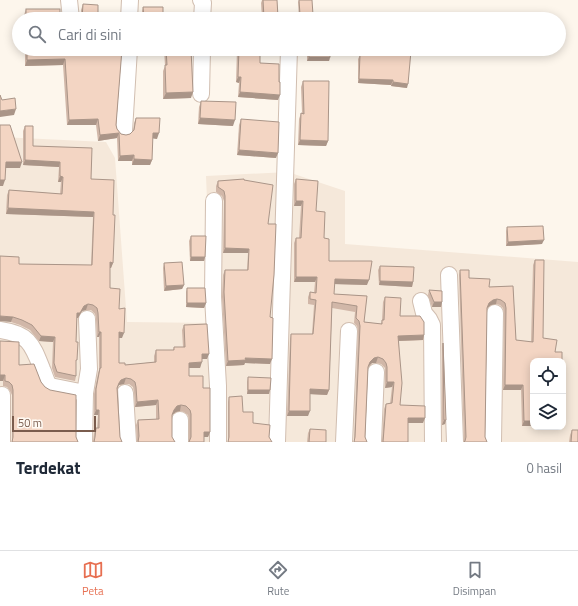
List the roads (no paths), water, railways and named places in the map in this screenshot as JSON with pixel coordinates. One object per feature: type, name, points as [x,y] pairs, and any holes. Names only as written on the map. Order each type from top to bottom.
[{"type":"street","points":[[69,0],[70,12]]},
{"type":"street","points":[[129,12],[130,0]]},
{"type":"street","points":[[201,0],[202,12]]},
{"type":"street","points":[[124,131],[129,56]]},
{"type":"street","points":[[201,94],[202,56]]},
{"type":"street","points":[[276,442],[289,56]]},
{"type":"street","points":[[214,202],[212,297],[218,386],[218,442]]},
{"type":"street","points":[[449,275],[455,442]]},
{"type":"street","points":[[422,301],[422,310],[432,325],[433,442]]},
{"type":"street","points":[[493,442],[495,313]]},
{"type":"street","points":[[84,442],[85,393],[89,369],[86,319]]},
{"type":"street","points":[[0,330],[18,334],[27,339],[43,370],[47,383],[50,386],[85,393]]},
{"type":"street","points":[[344,442],[349,331]]},
{"type":"street","points":[[373,442],[376,372]]},
{"type":"street","points":[[125,393],[128,442]]},
{"type":"street","points":[[2,395],[2,442]]},
{"type":"street","points":[[180,420],[180,442]]}]
